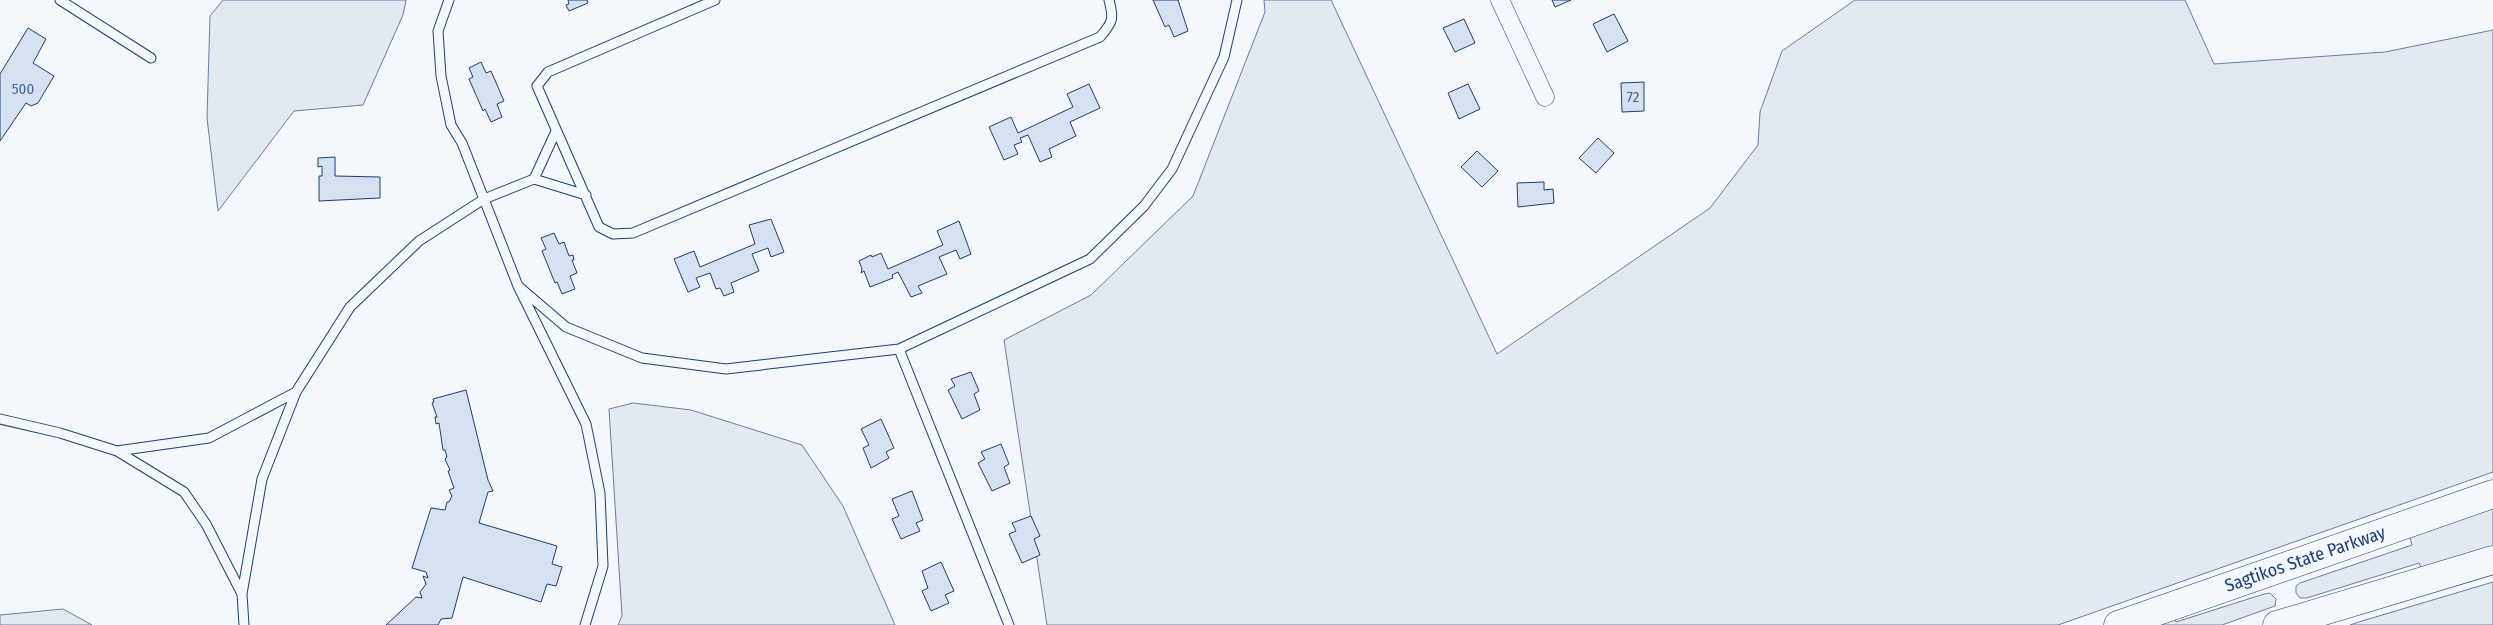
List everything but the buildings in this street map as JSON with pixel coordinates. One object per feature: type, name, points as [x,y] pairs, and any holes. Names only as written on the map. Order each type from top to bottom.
[{"type":"highway","name":"Sagtikos State Parkway","points":[[2118,625],[2493,494]]},
{"type":"highway","points":[[2277,625],[2493,560]]},
{"type":"street","points":[[1500,0],[1545,98]]},
{"type":"lane","points":[[60,0],[151,58]]},
{"type":"lane","points":[[449,0],[438,31],[441,76],[451,125],[462,144],[518,286],[586,424],[600,493],[602,566],[585,625]]},
{"type":"lane","points":[[715,0],[548,72],[537,86],[599,227],[613,234],[633,233],[1100,37],[1111,24],[1112,12],[1108,0]]},
{"type":"lane","points":[[518,286],[566,327],[642,358],[726,369],[899,349],[1090,259],[1144,206],[1172,169],[1224,57],[1237,0]]},
{"type":"lane","points":[[534,179],[556,131]]},
{"type":"lane","points":[[244,625],[242,594],[262,479],[296,392],[350,307],[419,241],[484,199],[534,179],[586,195]]},
{"type":"lane","points":[[899,349],[1009,625]]},
{"type":"lane","points":[[117,451],[209,438],[296,392]]},
{"type":"lane","points":[[0,420],[60,433],[117,451],[184,492],[206,524],[242,594]]},
{"type":"shaded area","points":[[223,0],[406,0],[403,15],[363,105],[294,111],[218,211],[207,118],[210,16]]},
{"type":"shaded area","points":[[1264,0],[1331,0],[1497,354],[1710,208],[1758,145],[1760,112],[1782,51],[1855,0],[2185,0],[2214,64],[2385,52],[2493,30],[2493,472],[2058,625],[1047,625],[1004,340],[1091,295],[1193,196],[1265,12]]},
{"type":"shaded area","points":[[633,403],[691,410],[802,445],[843,506],[895,625],[618,625],[622,616],[609,409]]},
{"type":"shaded area","points":[[2493,507],[2493,548],[2422,570],[2419,563],[2307,598],[2300,598],[2296,593],[2296,586],[2300,583],[2412,545],[2409,535]]},
{"type":"shaded area","points":[[2493,582],[2493,625],[2350,625],[2362,621]]},
{"type":"shaded area","points":[[2270,593],[2276,599],[2275,606],[2222,625],[2153,625],[2174,618],[2176,622]]},
{"type":"shaded area","points":[[63,609],[92,625],[0,625],[0,615]]}]
